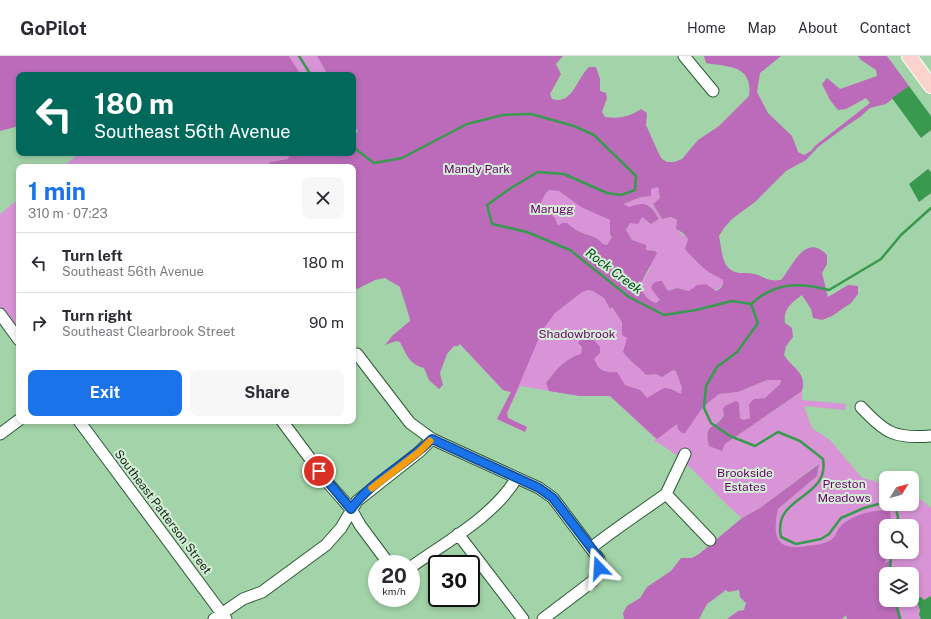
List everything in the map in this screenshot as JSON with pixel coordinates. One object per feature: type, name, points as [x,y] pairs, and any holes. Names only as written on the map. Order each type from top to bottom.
[{"type":"main road","points":[[909,56],[931,86]]},
{"type":"street","points":[[684,56],[713,91]]},
{"type":"street","points":[[0,314],[16,336]]},
{"type":"street","points":[[357,354],[410,423],[432,439],[516,479],[539,488],[553,498],[599,558],[599,568],[593,581],[543,619]]},
{"type":"street","points":[[861,407],[875,422],[888,432],[902,436],[931,436]]},
{"type":"street","points":[[0,434],[16,422]]},
{"type":"street","name":"Southeast Patterson Street","points":[[81,424],[220,617]]},
{"type":"street","points":[[284,424],[329,484],[351,509],[360,525],[382,555]]},
{"type":"street","points":[[220,617],[243,599],[262,592],[326,545],[341,528],[351,509],[366,493],[419,452],[432,439]]},
{"type":"street","points":[[591,548],[619,525],[632,519],[666,494],[685,454]]},
{"type":"street","points":[[420,561],[494,506],[508,493],[516,479]]},
{"type":"street","points":[[666,494],[710,540]]},
{"type":"street","points":[[458,534],[523,619]]},
{"type":"green space","points":[[0,56],[289,56],[299,72],[16,72],[16,127],[0,131]]},
{"type":"green space","points":[[289,56],[317,56],[326,72],[299,72]]},
{"type":"green space","name":"Mandy Park","points":[[317,56],[563,56],[556,64],[561,74],[550,94],[552,99],[559,100],[565,98],[574,90],[589,67],[596,67],[600,79],[600,91],[606,93],[607,98],[602,112],[605,117],[624,117],[641,109],[647,113],[646,125],[659,154],[662,159],[667,162],[674,162],[682,159],[698,140],[719,126],[749,96],[747,78],[743,73],[738,69],[731,67],[706,63],[704,56],[781,56],[760,73],[757,92],[768,113],[792,136],[798,152],[804,155],[870,103],[866,98],[846,109],[838,110],[830,100],[822,84],[827,78],[840,89],[877,76],[876,70],[861,60],[858,56],[887,56],[909,86],[886,104],[870,108],[860,117],[818,147],[806,160],[786,171],[755,202],[732,219],[719,236],[725,262],[730,270],[735,272],[752,273],[767,279],[781,280],[800,254],[806,249],[812,247],[819,249],[827,255],[827,264],[822,273],[828,297],[848,285],[858,286],[858,294],[851,303],[832,316],[822,320],[813,318],[811,309],[802,295],[789,307],[785,314],[785,323],[792,328],[793,337],[786,346],[784,355],[803,379],[802,391],[725,444],[722,451],[709,446],[708,433],[711,427],[721,420],[724,415],[723,409],[725,406],[736,401],[739,403],[740,418],[743,420],[750,418],[749,405],[751,402],[754,399],[765,398],[780,384],[781,380],[767,380],[738,392],[719,394],[703,407],[685,433],[682,433],[678,429],[677,424],[657,439],[610,396],[580,396],[549,391],[546,383],[554,373],[565,362],[581,354],[582,347],[578,343],[582,337],[593,339],[600,347],[600,353],[594,359],[600,369],[609,372],[617,372],[625,385],[640,390],[647,398],[664,388],[671,389],[681,394],[682,388],[676,371],[673,370],[662,377],[656,374],[646,375],[623,352],[627,338],[622,335],[622,322],[612,307],[610,309],[604,298],[593,291],[588,290],[582,292],[555,313],[542,331],[507,413],[508,418],[527,427],[525,432],[497,419],[511,392],[503,390],[460,344],[458,346],[454,346],[447,354],[440,373],[443,385],[439,389],[429,380],[424,368],[415,364],[409,358],[400,342],[396,341],[385,345],[392,336],[410,321],[410,318],[400,287],[385,278],[375,280],[356,290],[356,164],[269,164],[270,162],[288,159],[289,156],[356,156],[356,133],[358,132],[356,128],[356,72],[326,72]],"holes":[[[658,187],[660,198],[653,204],[662,219],[671,217],[677,220],[676,229],[683,233],[688,239],[685,249],[698,263],[723,280],[721,288],[716,291],[706,284],[697,285],[689,291],[677,288],[668,291],[662,281],[658,281],[655,282],[651,288],[660,300],[656,303],[648,298],[642,291],[640,285],[657,253],[655,251],[646,250],[646,245],[632,240],[626,230],[630,223],[638,224],[642,217],[651,224],[659,219],[653,210],[647,205],[640,204],[629,207],[623,204],[641,197],[651,196],[651,189]],[[549,190],[559,191],[581,207],[610,220],[610,234],[612,237],[607,245],[596,238],[578,231],[567,223],[562,223],[558,226],[555,218],[540,205],[545,194]]]},
{"type":"green space","points":[[521,122],[603,217],[610,220],[610,234],[612,237],[607,245],[603,244],[597,239],[581,234],[577,259],[725,369],[697,416],[703,407],[719,394],[738,392],[767,380],[781,380],[780,384],[765,398],[754,399],[749,405],[750,418],[743,420],[740,418],[739,403],[709,429],[725,444],[802,391],[802,400],[846,404],[845,410],[804,406],[812,428],[830,440],[862,478],[879,482],[879,510],[864,514],[844,523],[831,540],[820,545],[793,549],[779,543],[774,529],[778,509],[817,476],[818,464],[760,508],[742,518],[679,457],[654,441],[656,439],[610,396],[580,396],[520,386],[507,413],[508,418],[527,427],[525,432],[497,419],[511,392],[503,390],[460,344]]},
{"type":"green space","points":[[74,156],[289,156],[288,159],[270,162],[269,164],[66,164],[75,157]]},
{"type":"green space","points":[[658,186],[660,198],[653,204],[662,219],[672,217],[677,221],[676,229],[688,239],[685,249],[708,271],[723,280],[723,284],[720,288],[712,290],[698,289],[689,291],[677,288],[668,291],[662,281],[660,300],[656,303],[644,294],[640,285],[649,271],[655,251],[646,250],[645,245],[632,240],[626,230],[630,223],[642,217],[651,224],[659,219],[651,207],[638,204],[629,208],[622,204],[641,197],[651,196],[651,189]]},
{"type":"green space","points":[[16,201],[16,328],[0,306],[0,214]]},
{"type":"green space","points":[[819,464],[817,476],[778,509],[776,534],[783,544],[797,547],[822,543],[831,540],[842,525],[854,517],[872,512],[890,511],[891,519],[879,519],[879,559],[887,559],[884,564],[892,559],[891,567],[879,567],[879,607],[898,607],[902,619],[847,619],[846,615],[842,619],[727,619],[738,611],[744,610],[746,603],[740,597],[739,590],[728,592],[726,590],[707,604],[699,619],[624,619],[623,613],[627,606],[640,598],[647,587],[671,571],[681,558],[692,558],[699,554],[742,518],[760,508]]},
{"type":"green space","points":[[919,498],[931,508],[931,619],[902,619],[898,607],[919,607],[919,567],[892,567],[892,560],[883,566],[887,559],[919,559],[919,519],[889,519],[881,511],[919,511]]},
{"type":"shaded area","points":[[909,86],[931,116],[931,130],[921,138],[892,98]]},
{"type":"shaded area","points":[[928,169],[931,172],[931,193],[919,202],[909,184]]},
{"type":"shaded area","points":[[931,596],[931,619],[921,619],[919,615],[919,597],[921,597],[924,600]]},
{"type":"waterway","name":"Rock Creek","points":[[299,56],[309,72]]},
{"type":"waterway","name":"Rock Creek","points":[[356,149],[374,163],[402,158],[467,124],[503,115],[531,114],[574,126],[594,135],[636,176],[635,190],[621,195],[607,193],[564,174],[538,172],[511,188],[487,205],[492,224],[527,232],[570,250],[629,297],[664,315],[696,310],[732,301],[751,304]]},
{"type":"waterway","points":[[751,304],[769,291],[788,286],[798,285],[818,287],[829,290],[881,259],[901,235],[931,208]]},
{"type":"waterway","name":"Rock Creek","points":[[751,304],[758,323],[737,352],[717,367],[706,386],[704,408],[711,423],[730,436],[755,446],[778,432],[800,441],[823,459],[823,472],[818,483],[792,505],[785,513],[781,523],[781,537],[796,544],[821,539],[829,534],[841,518],[864,508],[879,504]]},
{"type":"waterway","name":"Rock Creek","points":[[896,511],[898,519]]},
{"type":"waterway","name":"Rock Creek","points":[[890,567],[891,559]]},
{"type":"waterway","name":"Rock Creek","points":[[897,607],[900,619]]},
{"type":"slow traffic","points":[[372,488],[419,452],[430,441]]},
{"type":"route","points":[[319,471],[351,509],[366,493],[419,452],[432,439],[516,479],[539,488],[553,498],[599,558],[599,568]]},
{"type":"park label","name":"Marugg","points":[[552,209]]},
{"type":"park label","name":"Shadowbrook","points":[[577,334]]},
{"type":"park label","name":"Brookside Estates","points":[[745,480]]},
{"type":"park label","name":"Preston Meadows","points":[[844,491]]}]
